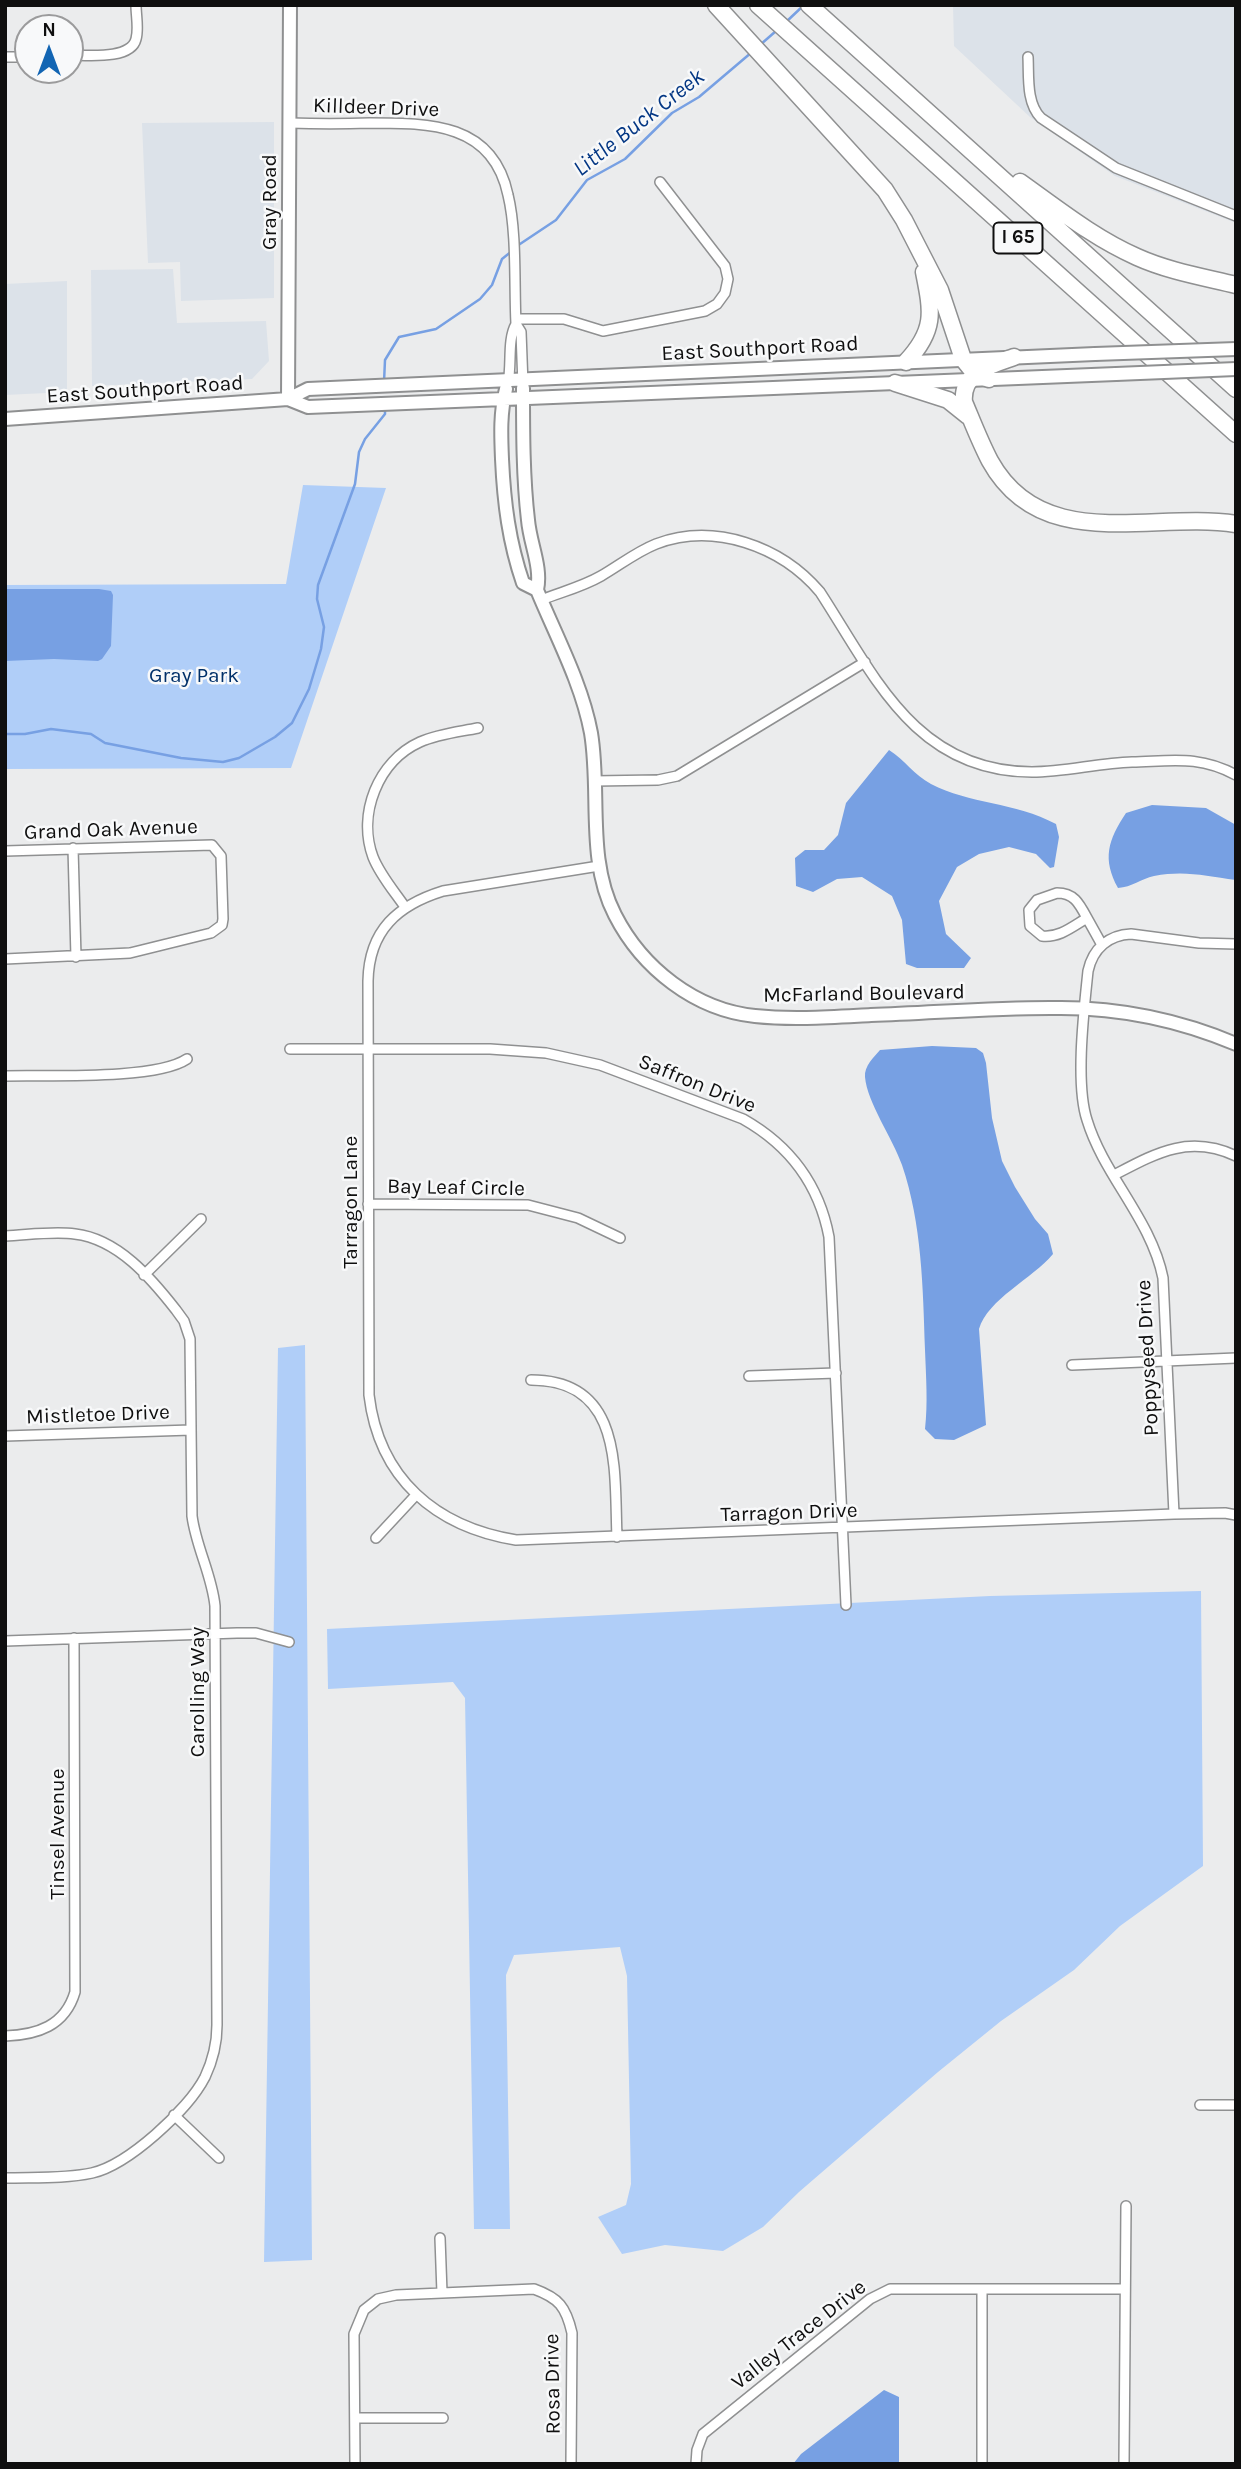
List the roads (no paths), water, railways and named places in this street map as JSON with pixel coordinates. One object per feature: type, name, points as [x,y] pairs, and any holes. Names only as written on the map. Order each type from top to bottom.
[{"type":"highway","points":[[716,5],[885,190],[904,220],[940,290],[963,359],[978,377]]},
{"type":"highway","name":"I 65","points":[[809,5],[1236,389]]},
{"type":"highway","name":"I 65","points":[[761,8],[1236,434]]},
{"type":"highway","points":[[954,134],[1091,233],[1139,258],[1185,273],[1236,285]]},
{"type":"highway","points":[[906,362],[919,348],[931,320],[920,253]]},
{"type":"highway","points":[[1014,357],[991,365],[963,392],[964,402],[990,461],[1001,477],[1023,498],[1044,512],[1066,520],[1093,524],[1197,520],[1236,524]]},
{"type":"highway","points":[[895,383],[948,400],[971,419]]},
{"type":"main road","name":"Gray Road","points":[[288,399],[290,5]]},
{"type":"main road","name":"East Southport Road","points":[[288,399],[308,407],[408,403],[506,389],[906,362],[1236,349]]},
{"type":"main road","name":"East Southport Road","points":[[5,419],[288,399],[308,389],[363,386],[415,384],[523,389],[895,383],[978,377],[1236,369]]},
{"type":"main road","name":"McFarland Boulevard","points":[[506,389],[500,412],[508,527],[523,583],[539,595]]},
{"type":"main road","name":"McFarland Boulevard","points":[[523,389],[527,517],[540,575],[539,595],[584,706],[593,748],[599,866],[604,888],[615,915],[640,953],[659,973],[681,990],[705,1003],[754,1016],[781,1018],[1059,1007],[1131,1012],[1189,1026],[1236,1044]]},
{"type":"street","points":[[84,55],[118,54],[131,48],[136,37],[136,5]]},
{"type":"street","points":[[1028,57],[1031,103],[1041,118],[1116,168],[1236,216]]},
{"type":"street","name":"Killdeer Drive","points":[[289,124],[426,123],[458,131],[481,146],[498,167],[508,194],[516,321],[521,332],[523,389]]},
{"type":"street","points":[[516,321],[564,319],[603,331],[705,311],[717,304],[727,285],[725,266],[660,182]]},
{"type":"street","name":"Killdeer Drive","points":[[506,389],[511,364],[511,333],[516,321]]},
{"type":"street","points":[[539,595],[592,580],[633,554],[659,543],[704,536],[745,542],[771,551],[811,581],[888,698],[906,719],[924,734],[959,756],[985,765],[1030,772],[1110,762],[1197,760],[1216,764],[1236,775]]},
{"type":"street","points":[[594,780],[659,779],[677,776],[865,662]]},
{"type":"street","points":[[478,728],[438,736],[409,749],[388,767],[376,786],[369,813],[370,845],[377,866],[405,907],[443,891],[599,866]]},
{"type":"street","name":"Grand Oak Avenue","points":[[5,851],[212,845],[218,851],[222,860],[223,919],[217,930],[204,936],[130,954],[76,957]]},
{"type":"street","points":[[5,959],[76,957],[73,848]]},
{"type":"street","points":[[1087,918],[1062,933],[1047,937],[1033,930],[1028,914],[1037,900],[1051,893],[1062,893],[1077,901],[1087,918],[1102,944],[1126,934],[1199,943],[1236,944]]},
{"type":"street","name":"Tarragon Lane","points":[[405,907],[382,931],[371,957],[368,981],[368,1381],[375,1428],[388,1458],[416,1495]]},
{"type":"street","name":"Poppyseed Drive","points":[[1102,944],[1088,967],[1081,1087],[1084,1110],[1093,1136],[1148,1233],[1157,1255],[1165,1292],[1174,1514]]},
{"type":"street","name":"Saffron Drive","points":[[290,1049],[496,1049],[569,1057],[626,1074],[743,1119],[777,1141],[799,1166],[816,1192],[824,1214],[831,1255],[846,1605]]},
{"type":"street","points":[[5,1076],[150,1072],[174,1066],[187,1059]]},
{"type":"street","points":[[1114,1175],[1148,1156],[1170,1148],[1203,1146],[1236,1156]]},
{"type":"street","name":"Bay Leaf Circle","points":[[368,1204],[528,1205],[592,1222],[620,1238]]},
{"type":"street","points":[[144,1275],[201,1219]]},
{"type":"street","name":"Carolling Way","points":[[5,1236],[65,1233],[88,1236],[118,1250],[176,1310],[187,1330],[191,1348],[192,1520],[212,1587],[215,1634],[217,2035],[214,2053],[203,2080],[189,2099],[138,2150],[110,2167],[84,2174],[5,2178]]},
{"type":"street","points":[[1072,1365],[1236,1358]]},
{"type":"street","points":[[749,1376],[836,1373]]},
{"type":"street","points":[[531,1380],[549,1381],[570,1389],[582,1396],[601,1416],[609,1432],[613,1450],[617,1537]]},
{"type":"street","name":"Mistletoe Drive","points":[[5,1436],[191,1430]]},
{"type":"street","points":[[376,1538],[416,1495]]},
{"type":"street","name":"Tarragon Drive","points":[[416,1495],[458,1524],[494,1536],[534,1540],[1174,1514],[1236,1515]]},
{"type":"street","points":[[5,1641],[256,1633],[289,1642]]},
{"type":"street","name":"Tinsel Avenue","points":[[5,2036],[34,2033],[55,2022],[69,2007],[76,1984],[75,1638]]},
{"type":"street","points":[[1200,2105],[1236,2105]]},
{"type":"street","points":[[174,2115],[219,2158]]},
{"type":"street","points":[[1124,2464],[1126,2206]]},
{"type":"street","points":[[440,2238],[442,2293]]},
{"type":"street","name":"Rosa Drive","points":[[355,2464],[354,2334],[364,2311],[378,2299],[387,2297],[534,2289],[558,2302],[567,2314],[572,2333],[571,2464]]},
{"type":"street","name":"Valley Trace Drive","points":[[696,2464],[703,2434],[870,2299],[890,2289],[1125,2289]]},
{"type":"street","points":[[982,2289],[982,2464]]},
{"type":"street","points":[[355,2418],[443,2418]]},
{"type":"waterway","name":"Little Buck Creek","points":[[786,22],[804,5]]},
{"type":"waterway","name":"Little Buck Creek","points":[[760,45],[776,31]]},
{"type":"waterway","name":"Little Buck Creek","points":[[517,246],[556,220],[587,180],[625,159],[672,113],[699,97],[752,52]]},
{"type":"waterway","name":"Little Buck Creek","points":[[384,382],[385,360],[399,337],[436,329],[480,299],[492,285],[502,259],[512,251]]},
{"type":"waterway","name":"Little Buck Creek","points":[[5,734],[25,734],[51,729],[91,734],[105,743],[181,758],[223,762],[239,758],[275,737],[292,723],[309,689],[321,649],[324,627],[317,599],[318,585],[355,484],[359,452],[365,439],[385,414],[385,410]]},
{"type":"park label","name":"Gray Park","points":[[194,676]]}]
